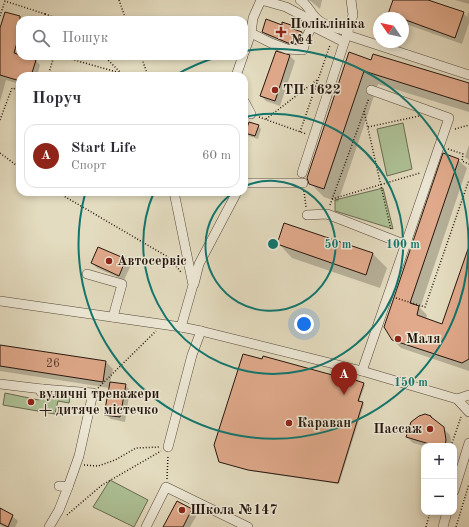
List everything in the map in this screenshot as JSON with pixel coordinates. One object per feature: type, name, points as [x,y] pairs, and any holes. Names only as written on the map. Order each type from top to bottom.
[{"type":"street","points":[[248,42],[253,18],[261,0],[286,8],[305,17],[312,26],[333,36],[346,36]]},
{"type":"street","points":[[300,0],[305,3],[315,18],[346,36],[469,75]]},
{"type":"street","points":[[302,173],[353,15],[351,0]]},
{"type":"street","points":[[251,33],[287,49],[303,50],[312,26]]},
{"type":"street","points":[[237,72],[242,60]]},
{"type":"street","points":[[362,371],[449,118],[371,90]]},
{"type":"street","points":[[248,108],[251,114]]},
{"type":"street","points":[[248,183],[303,183]]},
{"type":"street","points":[[175,196],[193,285]]},
{"type":"street","points":[[181,327],[199,264],[234,196]]},
{"type":"street","points":[[307,215],[326,214],[406,245]]},
{"type":"street","points":[[87,274],[122,284],[113,317]]},
{"type":"street","points":[[0,301],[163,324],[201,331],[362,371],[458,399],[469,395]]},
{"type":"street","points":[[168,447],[192,355],[201,331]]},
{"type":"street","points":[[0,384],[42,391],[93,393],[79,456],[76,465],[64,486],[54,518],[49,527]]},
{"type":"street","points":[[458,399],[465,414]]},
{"type":"street","points":[[457,481],[469,443]]},
{"type":"street","points":[[146,527],[166,487],[248,527]]},
{"type":"street","points":[[443,527],[447,515]]},
{"type":"path","points":[[118,0],[124,16]]},
{"type":"path","points":[[0,16],[5,1],[50,16]]},
{"type":"path","points":[[300,132],[333,36]]},
{"type":"path","points":[[49,72],[53,60]]},
{"type":"path","points":[[74,60],[117,72]]},
{"type":"path","points":[[108,60],[120,72]]},
{"type":"path","points":[[142,60],[146,72]]},
{"type":"path","points":[[266,119],[318,79]]},
{"type":"path","points":[[0,120],[12,88],[16,89]]},
{"type":"path","points":[[326,214],[371,90]]},
{"type":"path","points":[[364,110],[393,240]]},
{"type":"path","points":[[251,114],[314,137]]},
{"type":"path","points":[[368,127],[420,116]]},
{"type":"path","points":[[444,132],[469,126]]},
{"type":"path","points":[[439,146],[463,154],[462,162],[469,164]]},
{"type":"path","points":[[0,153],[16,165]]},
{"type":"path","points":[[332,199],[431,170]]},
{"type":"path","points":[[388,295],[425,307],[469,180]]},
{"type":"path","points":[[303,183],[307,215]]},
{"type":"path","points":[[63,196],[168,257],[183,274]]},
{"type":"path","points":[[93,393],[163,324]]},
{"type":"path","points":[[452,443],[465,414]]},
{"type":"path","points":[[76,465],[98,466],[115,460],[136,448],[168,447]]},
{"type":"path","points":[[166,487],[168,447]]},
{"type":"path","points":[[54,518],[68,514],[102,485],[168,447]]},
{"type":"path","points":[[456,527],[469,484]]},
{"type":"path","points":[[426,527],[429,515]]},
{"type":"green space","points":[[403,123],[412,169],[387,176],[377,129]]},
{"type":"green space","points":[[383,188],[393,229],[335,211],[335,200]]},
{"type":"green space","name":"вуличні тренажери + дитяче містечко","points":[[41,392],[71,394],[69,403],[58,401],[55,414],[3,405],[5,393],[39,400]]},
{"type":"green space","points":[[110,480],[148,500],[134,527],[93,507]]},
{"type":"building","points":[[393,0],[428,0],[464,12],[455,38],[409,21],[409,12],[389,12]]},
{"type":"building","points":[[5,12],[20,16],[16,16],[16,46],[14,53],[16,54],[16,60],[36,60],[32,72],[16,72],[16,80],[0,75],[0,28]]},
{"type":"building","points":[[266,19],[282,25],[282,22],[291,25],[290,28],[302,32],[299,44],[288,43],[262,32]]},
{"type":"building","points":[[276,51],[290,55],[275,101],[260,96]]},
{"type":"building","points":[[349,52],[371,60],[373,54],[469,83],[469,104],[364,71],[324,189],[309,184],[307,178]]},
{"type":"building","points":[[249,122],[259,125],[255,136],[248,134]]},
{"type":"building","points":[[443,153],[459,159],[410,303],[419,306],[417,315],[442,324],[469,249],[469,359],[462,363],[392,340],[384,327]]},
{"type":"building","points":[[284,223],[373,253],[366,275],[277,244]]},
{"type":"building","name":"Автосервіс","points":[[98,247],[126,259],[119,276],[91,263]]},
{"type":"building","points":[[0,345],[106,361],[103,382],[0,366]]},
{"type":"building","name":"Караван","points":[[243,354],[262,359],[263,356],[336,376],[337,374],[364,383],[358,401],[363,402],[338,483],[248,470],[219,462],[214,445]]},
{"type":"building","points":[[110,382],[126,384],[120,417],[104,415]]},
{"type":"building","name":"Пассаж","points":[[425,414],[431,416],[444,427],[446,443],[426,443],[406,437],[411,422],[419,416]]},
{"type":"building","points":[[177,501],[192,509],[183,527],[163,527]]},
{"type":"building","points":[[0,508],[13,515],[8,527],[0,523]]},
{"type":"place","name":"Поліклініка №4","points":[[281,32]]},
{"type":"place","name":"ТП 1622","points":[[275,90]]},
{"type":"place","name":"Автосервіс","points":[[109,261]]},
{"type":"place","name":"Маля","points":[[398,339]]},
{"type":"place","name":"Start Life","points":[[344,395]]},
{"type":"place","name":"вуличні тренажери + дитяче містечко","points":[[31,402]]},
{"type":"place","name":"Караван","points":[[289,423]]},
{"type":"place","name":"Пассаж","points":[[430,429]]},
{"type":"place","name":"Школа №147","points":[[182,510]]}]
